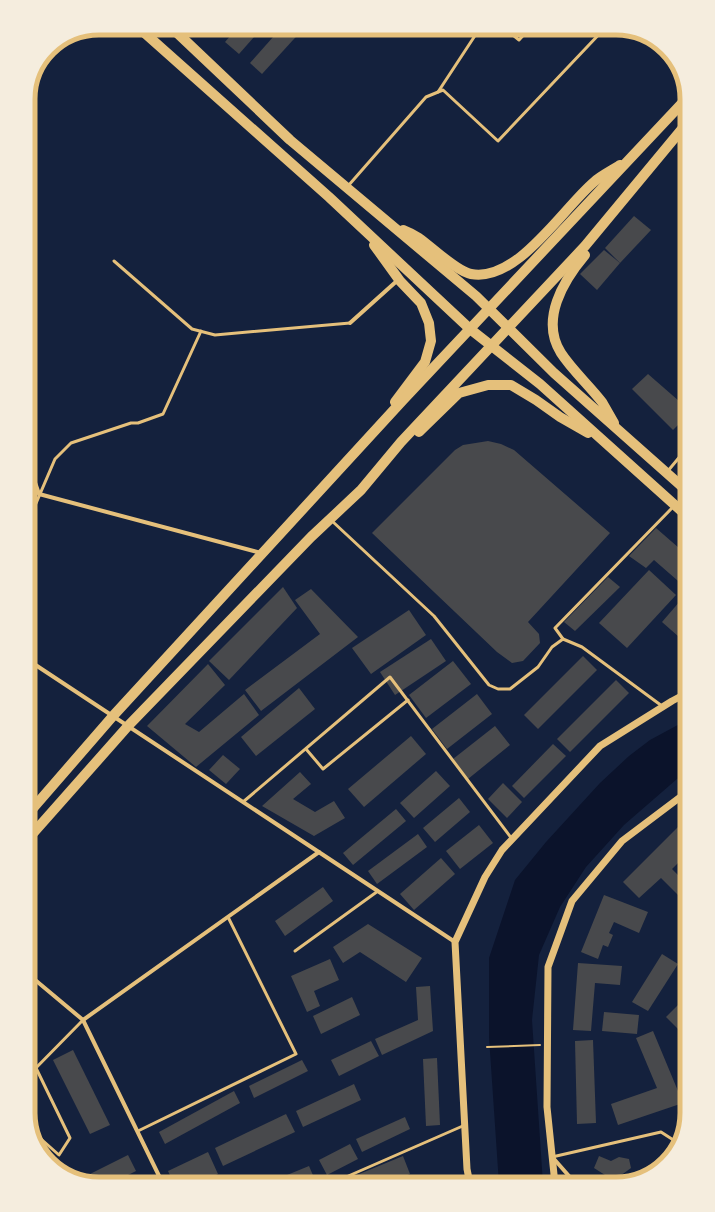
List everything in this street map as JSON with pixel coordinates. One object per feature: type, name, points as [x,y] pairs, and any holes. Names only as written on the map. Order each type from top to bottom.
[{"type":"main road","points":[[147,35],[367,233],[470,329],[540,384],[680,510]]},
{"type":"main road","points":[[179,35],[290,140],[488,308],[554,373],[680,485]]},
{"type":"main road","points":[[35,806],[113,716],[380,425],[488,308],[680,106]]},
{"type":"main road","points":[[361,490],[401,442],[585,246],[680,132]]},
{"type":"main road","points":[[386,221],[418,238],[446,260],[471,274],[491,273],[509,267],[524,254],[594,182],[633,156]]},
{"type":"main road","points":[[619,432],[602,403],[560,352],[554,333],[553,313],[560,291],[580,261],[630,203],[646,172]]},
{"type":"main road","points":[[367,233],[399,279],[421,303],[429,322],[431,341],[424,362],[400,394],[380,425]]},
{"type":"main road","points":[[35,831],[128,726],[310,537],[361,490],[459,393],[488,385],[512,385],[536,400],[560,418],[607,444]]},
{"type":"street","points":[[350,322],[399,279]]},
{"type":"street","points":[[35,483],[39,494],[263,553]]},
{"type":"street","points":[[35,665],[455,942]]},
{"type":"street","points":[[469,1177],[455,942],[485,877],[502,850],[512,839],[600,746],[662,706],[680,697]]},
{"type":"street","points":[[554,1177],[547,1107],[548,968],[572,901],[622,841],[680,798]]},
{"type":"street","points":[[84,1020],[319,852]]},
{"type":"street","points":[[35,980],[84,1020],[161,1177]]},
{"type":"street","points":[[552,1157],[570,1177]]},
{"type":"lane","points":[[437,92],[475,35]]},
{"type":"lane","points":[[513,35],[519,40],[524,35]]},
{"type":"lane","points":[[346,188],[426,97],[443,90],[498,141],[598,35]]},
{"type":"lane","points":[[114,261],[192,329],[216,335],[350,322]]},
{"type":"lane","points":[[35,504],[55,459],[71,443],[130,423],[138,424],[163,414],[201,331]]},
{"type":"lane","points":[[666,473],[680,456]]},
{"type":"lane","points":[[662,706],[582,647],[562,639],[555,628],[675,505]]},
{"type":"lane","points":[[329,519],[434,616],[489,686],[498,689],[510,689],[538,667],[552,646],[562,639]]},
{"type":"lane","points":[[242,802],[390,677],[512,839]]},
{"type":"lane","points":[[306,748],[323,769],[408,700]]},
{"type":"lane","points":[[294,951],[378,891]]},
{"type":"lane","points":[[138,1131],[296,1054],[228,917]]},
{"type":"lane","points":[[42,1140],[59,1155],[70,1138],[36,1068],[84,1020]]},
{"type":"lane","points":[[346,1177],[465,1125]]},
{"type":"lane","points":[[552,1157],[661,1132],[673,1140]]},
{"type":"path","points":[[487,1047],[541,1044]]},
{"type":"water","points":[[680,724],[680,777],[624,825],[586,867],[560,907],[539,955],[532,1020],[543,1177],[499,1177],[489,1037],[489,958],[515,880],[546,842],[600,783],[629,756],[650,740]]},
{"type":"building","points":[[231,35],[256,35],[239,54],[225,42]]},
{"type":"building","points":[[275,35],[298,35],[262,74],[250,63]]},
{"type":"building","points":[[634,216],[651,230],[620,263],[605,248]]},
{"type":"building","points":[[604,250],[620,263],[597,290],[580,274]]},
{"type":"building","points":[[648,374],[680,402],[680,423],[673,430],[632,389]]},
{"type":"building","points":[[488,441],[501,444],[514,450],[610,533],[528,622],[539,634],[540,643],[523,661],[512,663],[497,652],[372,533],[455,450],[463,445]]},
{"type":"building","points":[[656,528],[680,549],[680,583],[654,560],[646,568],[629,556]]},
{"type":"building","points":[[649,570],[676,595],[627,648],[599,623]]},
{"type":"building","points":[[608,577],[620,587],[575,631],[564,622]]},
{"type":"building","points":[[283,587],[297,608],[229,680],[209,661]]},
{"type":"building","points":[[311,589],[358,637],[261,711],[245,690],[320,634],[295,600]]},
{"type":"building","points":[[680,601],[680,638],[662,622]]},
{"type":"building","points":[[409,610],[426,635],[371,674],[352,648]]},
{"type":"building","points":[[431,639],[446,661],[395,695],[380,672]]},
{"type":"building","points":[[583,656],[597,670],[538,729],[524,715]]},
{"type":"building","points":[[453,661],[471,684],[426,718],[409,695]]},
{"type":"building","points":[[208,664],[225,685],[185,724],[199,732],[244,694],[259,715],[196,767],[147,726]]},
{"type":"building","points":[[616,680],[629,693],[570,752],[557,739]]},
{"type":"building","points":[[299,688],[315,709],[256,756],[241,737]]},
{"type":"building","points":[[477,694],[492,714],[447,749],[432,729]]},
{"type":"building","points":[[495,726],[510,745],[468,779],[453,759]]},
{"type":"building","points":[[411,736],[426,754],[364,807],[348,789]]},
{"type":"building","points":[[553,744],[566,756],[524,798],[512,786]]},
{"type":"building","points":[[223,755],[240,769],[226,784],[209,770]]},
{"type":"building","points":[[436,771],[450,786],[414,818],[400,803]]},
{"type":"building","points":[[300,772],[311,784],[293,799],[315,812],[334,801],[345,818],[314,836],[262,806]]},
{"type":"building","points":[[503,783],[522,802],[507,818],[488,799]]},
{"type":"building","points":[[459,798],[470,812],[435,842],[423,828]]},
{"type":"building","points":[[396,809],[406,821],[353,865],[343,853]]},
{"type":"building","points":[[479,825],[493,843],[460,869],[446,851]]},
{"type":"building","points":[[680,825],[680,861],[672,869],[680,877],[680,897],[661,878],[639,898],[623,882]]},
{"type":"building","points":[[418,834],[427,847],[377,884],[368,871]]},
{"type":"building","points":[[441,858],[455,874],[414,910],[400,894]]},
{"type":"building","points":[[323,887],[333,901],[285,936],[275,921]]},
{"type":"building","points":[[604,895],[648,912],[639,933],[614,922],[609,933],[613,935],[608,947],[603,945],[598,959],[581,952]]},
{"type":"building","points":[[368,924],[422,958],[406,982],[360,952],[343,963],[333,947]]},
{"type":"building","points":[[662,954],[678,964],[648,1011],[632,1002]]},
{"type":"building","points":[[330,959],[339,980],[314,991],[320,1006],[307,1012],[291,976]]},
{"type":"building","points":[[578,963],[622,966],[620,985],[595,983],[591,1031],[573,1030]]},
{"type":"building","points":[[430,986],[433,1031],[382,1055],[375,1039],[418,1020],[416,987]]},
{"type":"building","points":[[352,997],[360,1015],[321,1034],[313,1016]]},
{"type":"building","points":[[680,1003],[679,1030],[666,1017]]},
{"type":"building","points":[[604,1012],[639,1015],[637,1034],[602,1031]]},
{"type":"building","points":[[653,1031],[680,1096],[680,1104],[618,1125],[611,1104],[657,1088],[636,1038]]},
{"type":"building","points":[[593,1040],[596,1123],[577,1124],[575,1041]]},
{"type":"building","points":[[371,1041],[379,1056],[339,1076],[331,1060]]},
{"type":"building","points":[[73,1050],[110,1125],[90,1134],[53,1060]]},
{"type":"building","points":[[437,1058],[440,1125],[426,1126],[423,1059]]},
{"type":"building","points":[[302,1060],[308,1071],[254,1098],[249,1086]]},
{"type":"building","points":[[354,1084],[361,1100],[303,1127],[296,1111]]},
{"type":"building","points":[[234,1091],[240,1103],[165,1144],[159,1132]]},
{"type":"building","points":[[286,1114],[295,1132],[223,1166],[215,1148]]},
{"type":"building","points":[[405,1117],[410,1129],[362,1152],[356,1139]]},
{"type":"building","points":[[350,1144],[358,1159],[327,1175],[319,1160]]},
{"type":"building","points":[[208,1152],[218,1174],[212,1177],[171,1177],[168,1171]]},
{"type":"building","points":[[128,1155],[136,1171],[124,1177],[86,1176]]},
{"type":"building","points":[[403,1156],[410,1174],[403,1177],[352,1177]]},
{"type":"building","points":[[599,1156],[611,1161],[619,1157],[629,1159],[631,1168],[620,1176],[605,1177],[605,1175],[594,1168]]},
{"type":"building","points":[[309,1166],[314,1177],[282,1177]]}]
